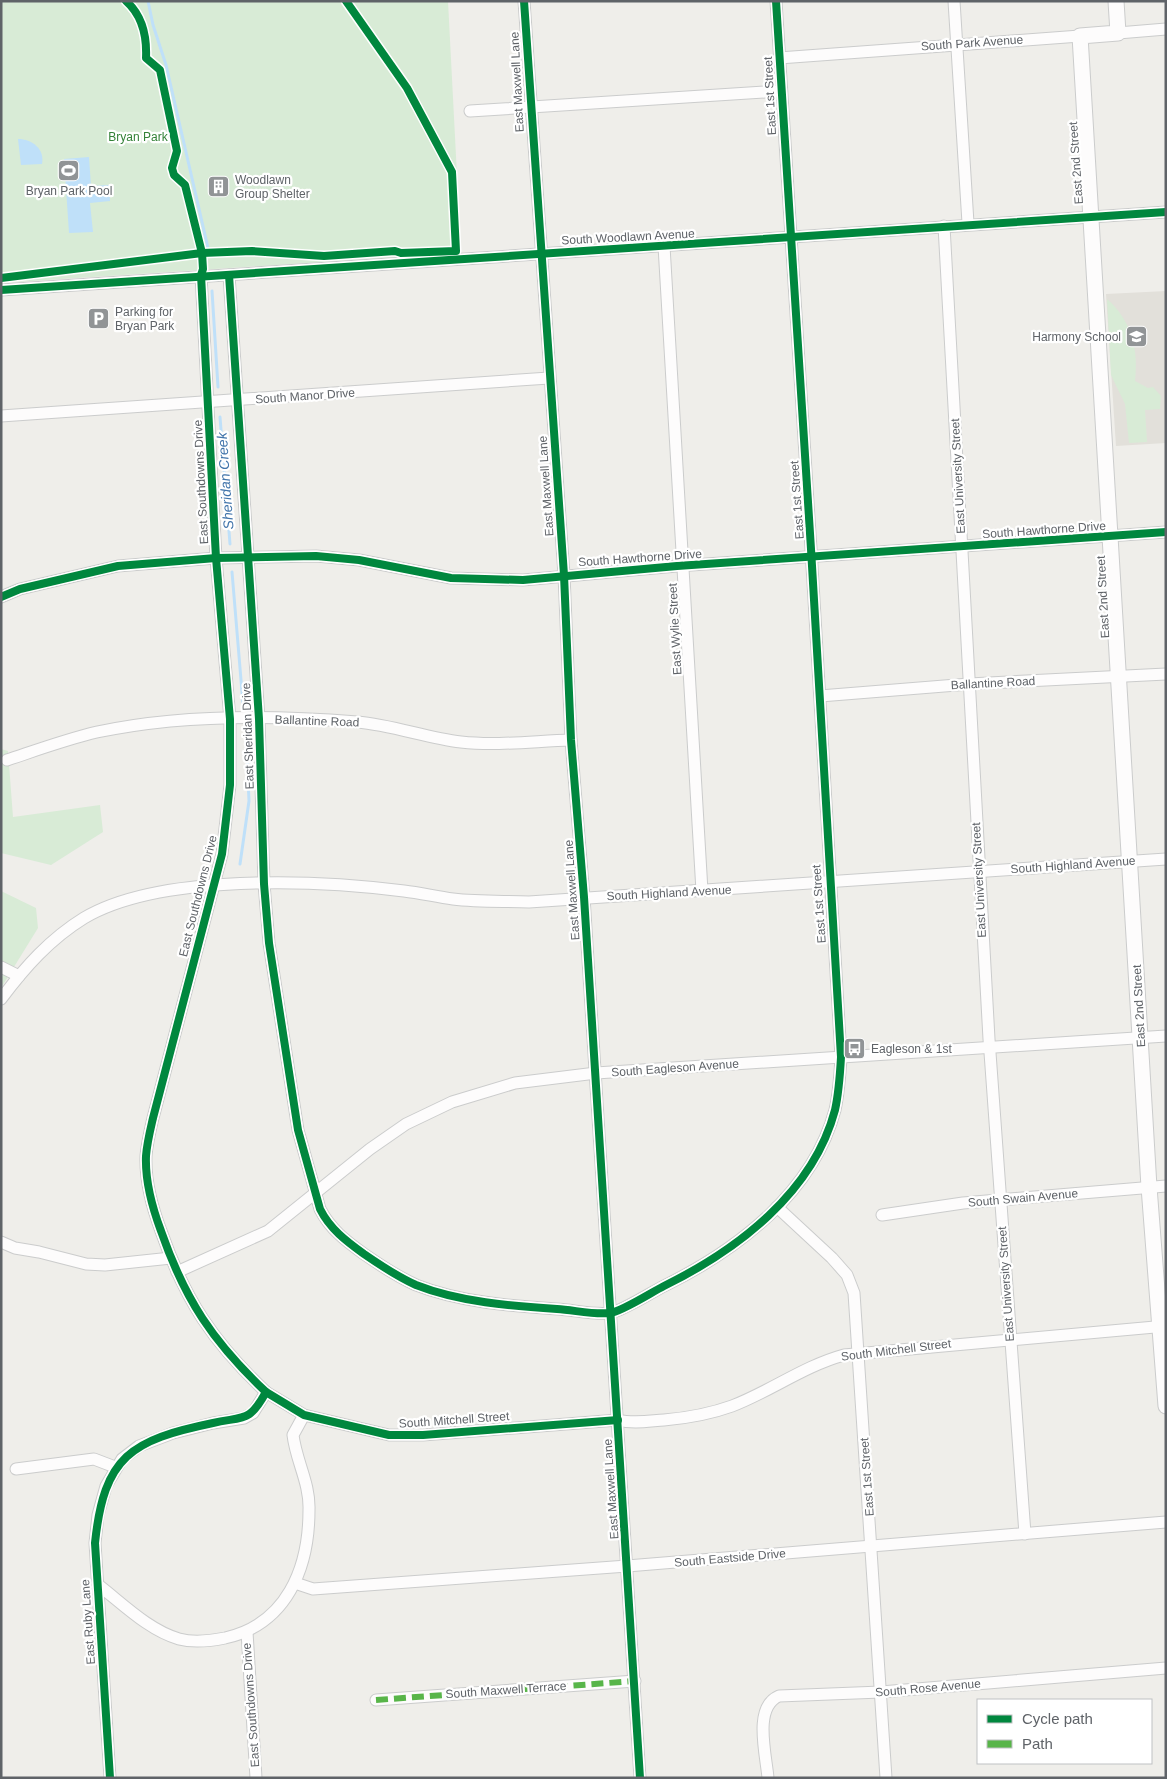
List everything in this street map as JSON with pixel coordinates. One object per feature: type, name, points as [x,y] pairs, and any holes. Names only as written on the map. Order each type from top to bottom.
[{"type":"street","name":"East Maxwell Lane","points":[[524,1],[540,253],[564,575],[571,740],[596,1073],[640,1778]]},
{"type":"street","name":"East 1st Street","points":[[611,1313],[717,1258],[738,1243],[777,1207],[804,1174],[829,1126],[838,1096],[841,1057],[829,882],[812,558],[776,1]]},
{"type":"street","points":[[954,1],[968,224]]},
{"type":"street","points":[[1116,1],[1118,33]]},
{"type":"street","name":"South Park Avenue","points":[[779,58],[1166,29]]},
{"type":"street","name":"East 2nd Street","points":[[1080,36],[1149,1187],[1163,1326],[1166,1406]]},
{"type":"street","points":[[470,112],[781,91]]},
{"type":"street","name":"South Woodlawn Avenue","points":[[1,290],[201,275],[229,275],[1166,212]]},
{"type":"street","name":"East University Street","points":[[944,226],[989,1048],[1025,1534]]},
{"type":"street","name":"East Wylie Street","points":[[664,246],[702,891]]},
{"type":"street","name":"East Southdowns Drive","points":[[201,275],[216,558],[230,718],[229,802],[222,854],[146,1155],[150,1196],[170,1258],[191,1303],[208,1330],[229,1356],[266,1392]]},
{"type":"street","name":"East Sheridan Drive","points":[[229,275],[236,401],[259,719],[264,884],[277,1008],[301,1145],[314,1193],[325,1220],[343,1239],[368,1257],[416,1284],[462,1297],[520,1306],[611,1313]]},
{"type":"street","name":"South Manor Drive","points":[[1,416],[549,378]]},
{"type":"street","name":"South Hawthorne Drive","points":[[1,597],[20,590],[118,566],[216,558],[316,556],[359,560],[450,578],[523,580],[683,566],[1166,532]]},
{"type":"street","name":"Ballantine Road","points":[[820,696],[969,684],[1166,674]]},
{"type":"street","name":"Ballantine Road","points":[[7,760],[97,732],[152,724],[230,718],[307,718],[380,724],[462,742],[509,743],[571,740]]},
{"type":"street","name":"South Highland Avenue","points":[[1,999],[48,943],[85,918],[112,904],[148,895],[214,884],[338,884],[405,891],[454,899],[529,902],[1166,858]]},
{"type":"street","points":[[1,967],[19,976]]},
{"type":"street","name":"South Eagleson Avenue","points":[[177,1272],[268,1231],[370,1149],[406,1124],[452,1102],[515,1083],[596,1073],[1166,1036]]},
{"type":"street","name":"South Swain Avenue","points":[[882,1216],[926,1207],[1166,1186]]},
{"type":"street","name":"East 1st Street","points":[[777,1207],[832,1258],[847,1275],[854,1293],[886,1778]]},
{"type":"street","points":[[1,1242],[14,1248],[39,1252],[86,1264],[104,1265],[170,1258]]},
{"type":"street","name":"South Mitchell Street","points":[[266,1392],[304,1416],[389,1435],[423,1435],[618,1420],[628,1422],[660,1420],[716,1411],[763,1391],[817,1364],[859,1353],[1009,1338],[1163,1326]]},
{"type":"street","points":[[16,1469],[94,1459],[116,1467],[129,1452],[152,1441],[213,1423],[244,1418],[253,1413],[266,1392]]},
{"type":"street","points":[[97,1584],[150,1624],[178,1638],[190,1641],[210,1640],[247,1632],[259,1625],[274,1612],[295,1584],[303,1557],[309,1510],[307,1484],[293,1435],[304,1416]]},
{"type":"street","name":"East Ruby Lane","points":[[110,1778],[95,1543],[98,1515],[106,1486],[116,1467]]},
{"type":"street","name":"South Eastside Drive","points":[[295,1584],[313,1589],[627,1566],[1166,1522]]},
{"type":"street","name":"East Southdowns Drive","points":[[247,1632],[256,1778]]},
{"type":"street","name":"South Rose Avenue","points":[[768,1778],[763,1717],[767,1705],[780,1696],[881,1692],[1166,1668]]},
{"type":"street","name":"South Maxwell Terrace","points":[[376,1700],[635,1681]]},
{"type":"shaded area","name":"Harmony School","points":[[1166,291],[1166,443],[1116,446],[1106,294]]},
{"type":"green space","name":"Bryan Park","points":[[1,1],[448,1],[461,253],[1,283]]},
{"type":"green space","points":[[1107,299],[1122,316],[1132,336],[1136,358],[1135,381],[1148,388],[1153,387],[1161,396],[1160,409],[1145,410],[1147,442],[1129,443],[1125,404],[1111,375]]},
{"type":"green space","points":[[1,749],[8,751],[13,817],[100,805],[103,832],[51,865],[1,853]]},
{"type":"green space","points":[[1,891],[36,908],[38,928],[1,988]]},
{"type":"water","points":[[18,139],[33,143],[39,149],[42,164],[21,165]]},
{"type":"water","points":[[89,157],[91,186],[109,185],[110,201],[90,203],[93,232],[69,233],[64,159]]},
{"type":"waterway","name":"Sheridan Creek","points":[[148,1],[153,25],[166,65],[208,248]]},
{"type":"waterway","name":"Sheridan Creek","points":[[212,291],[218,387]]},
{"type":"waterway","name":"Sheridan Creek","points":[[220,417],[230,544]]},
{"type":"waterway","name":"Sheridan Creek","points":[[232,572],[243,704]]},
{"type":"waterway","name":"Sheridan Creek","points":[[240,864],[249,801],[246,734]]},
{"type":"marked path","points":[[376,1700],[635,1681]]},
{"type":"cycle path","points":[[126,1],[136,13],[143,27],[146,42],[146,58],[160,70],[177,151],[172,168],[174,175],[185,185],[202,253],[203,269],[201,275],[216,558],[230,719],[230,785],[222,854],[153,1118],[146,1151],[147,1175],[152,1203],[170,1256],[191,1299],[216,1337],[247,1374],[266,1392]]},
{"type":"cycle path","points":[[1,278],[202,253],[252,251],[324,256],[395,251],[401,253],[456,251],[452,172],[407,88],[346,1]]},
{"type":"cycle path","points":[[524,1],[564,575],[571,740],[584,897],[640,1778]]},
{"type":"cycle path","points":[[229,275],[259,719],[264,884],[269,943],[298,1130],[320,1209],[334,1229],[364,1254],[416,1285],[433,1291],[504,1305],[597,1313],[615,1312],[691,1272],[718,1255],[769,1216],[790,1193],[809,1167],[824,1140],[835,1110],[838,1090],[841,1057],[776,1]]},
{"type":"cycle path","points":[[1,290],[1166,212]]},
{"type":"cycle path","points":[[1,597],[20,589],[118,566],[216,558],[316,556],[359,560],[451,578],[523,580],[677,566],[1166,532]]},
{"type":"cycle path","points":[[110,1778],[95,1543],[99,1514],[106,1490],[115,1471],[127,1457],[142,1446],[185,1429],[250,1414],[266,1392],[304,1415],[389,1435],[423,1435],[618,1420]]},
{"type":"place","name":"Bryan Park Pool","points":[[69,170]]},
{"type":"place","name":"Woodlawn Group Shelter","points":[[219,187]]},
{"type":"place","name":"Parking for Bryan Park","points":[[99,319]]},
{"type":"place","name":"Harmony School","points":[[1137,337]]},
{"type":"place","name":"Eagleson & 1st","points":[[855,1049]]}]
